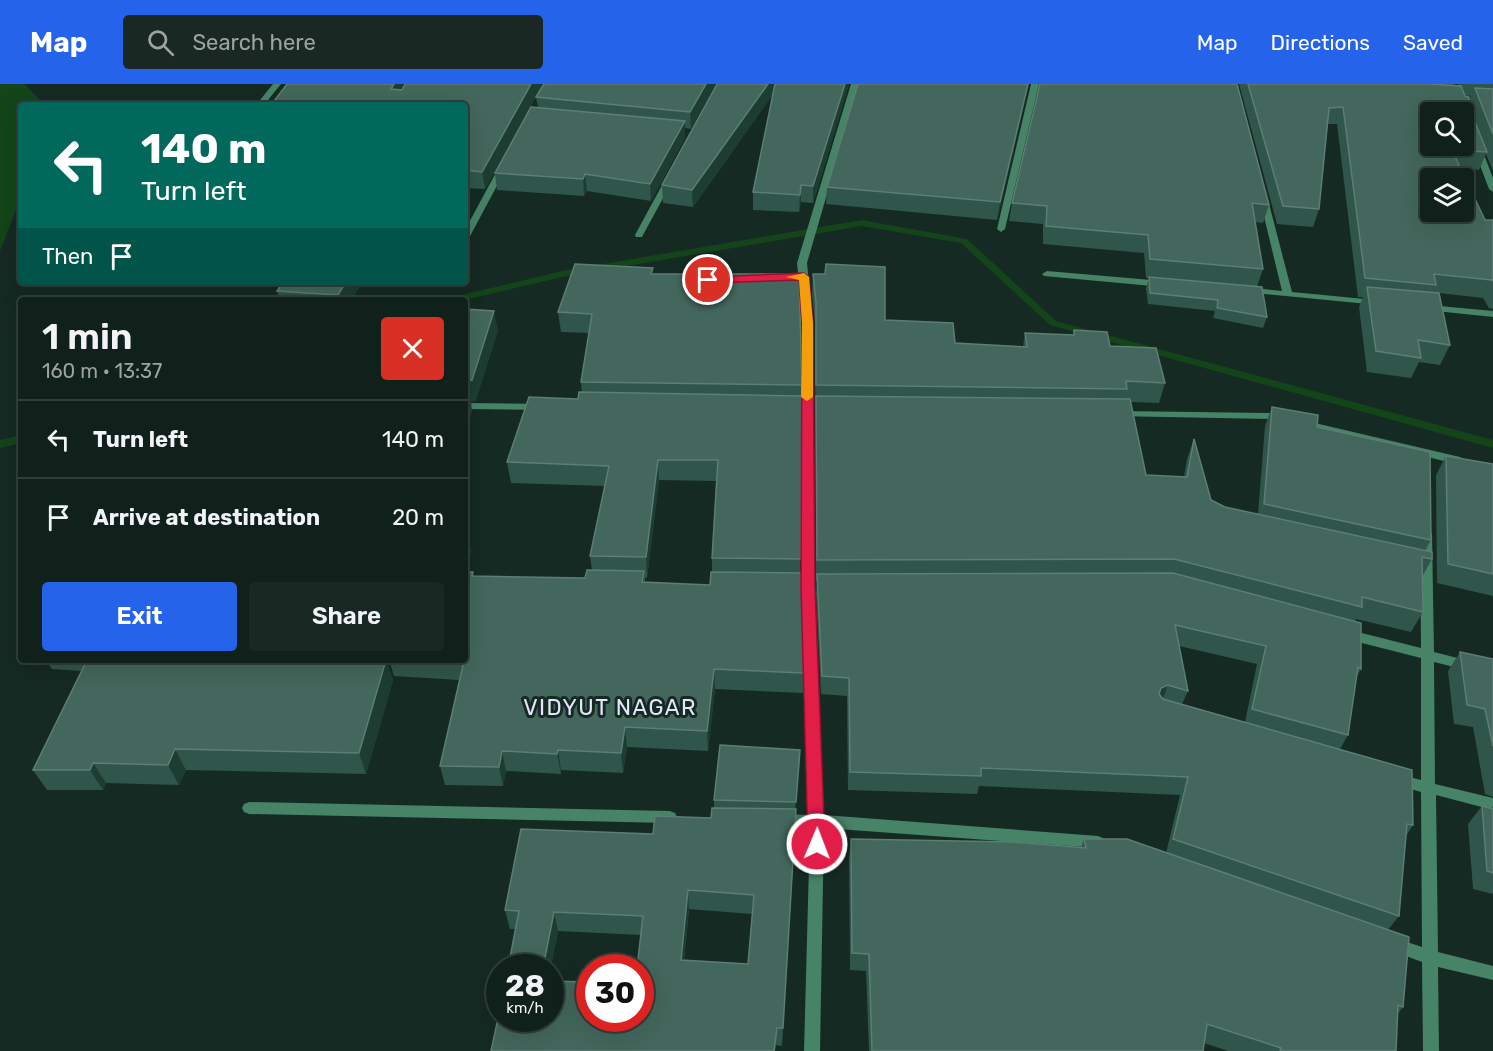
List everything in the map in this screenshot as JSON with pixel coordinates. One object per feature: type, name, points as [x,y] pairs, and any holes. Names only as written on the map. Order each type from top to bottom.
[{"type":"street","points":[[262,102],[277,84]]},
{"type":"street","points":[[812,1051],[817,821],[808,587],[808,323],[798,277],[855,84]]},
{"type":"street","points":[[1001,229],[1035,84]]},
{"type":"street","points":[[1474,139],[1493,189]]},
{"type":"street","points":[[468,232],[508,158]]},
{"type":"street","points":[[639,235],[677,164]]},
{"type":"street","points":[[1260,183],[1288,294]]},
{"type":"street","points":[[1047,274],[1173,284]]},
{"type":"street","points":[[1231,289],[1391,304]]},
{"type":"street","points":[[1413,306],[1493,314]]},
{"type":"street","points":[[468,406],[559,407]]},
{"type":"street","points":[[1104,414],[1270,416],[1427,458],[1471,464]]},
{"type":"street","points":[[1427,521],[1420,566],[1429,656],[1431,1051]]},
{"type":"street","points":[[1338,632],[1493,672]]},
{"type":"street","points":[[1384,776],[1493,804]]},
{"type":"street","points":[[249,808],[687,818]]},
{"type":"street","points":[[770,820],[817,821],[1099,842],[1110,846]]},
{"type":"street","points":[[1385,942],[1429,957],[1493,973]]},
{"type":"shaded area","points":[[0,84],[25,84],[41,102],[18,102],[18,205],[0,251]]},
{"type":"building","points":[[287,84],[394,84],[391,89],[402,90],[405,84],[531,84],[482,172],[468,170],[468,102],[273,102]]},
{"type":"building","points":[[544,84],[706,84],[690,112],[536,97]]},
{"type":"building","points":[[717,84],[768,84],[692,190],[662,185]]},
{"type":"building","points":[[775,84],[845,84],[813,186],[801,185],[800,195],[753,192]]},
{"type":"building","points":[[858,84],[1028,84],[1000,202],[827,187]]},
{"type":"building","points":[[1040,84],[1237,84],[1269,205],[1252,203],[1263,269],[1150,259],[1148,235],[1046,226],[1047,206],[1012,203]]},
{"type":"building","points":[[1248,84],[1461,86],[1465,96],[1469,97],[1469,102],[1420,102],[1420,156],[1455,156],[1460,168],[1420,168],[1420,222],[1474,222],[1474,197],[1485,220],[1493,220],[1493,281],[1434,274],[1436,285],[1365,278],[1343,107],[1329,108],[1319,209],[1283,206]]},
{"type":"building","points":[[1475,88],[1493,89],[1493,134]]},
{"type":"building","points":[[531,107],[685,121],[650,184],[585,174],[583,179],[495,173]]},
{"type":"building","points":[[1474,120],[1487,152],[1474,151]]},
{"type":"building","points":[[575,264],[653,268],[651,274],[799,274],[802,385],[581,382],[592,314],[558,312]]},
{"type":"building","points":[[826,264],[885,267],[885,320],[953,323],[955,343],[1027,347],[1025,333],[1074,335],[1074,330],[1107,332],[1110,346],[1156,348],[1165,383],[1126,381],[1127,389],[816,385],[816,303],[813,274],[825,274]]},
{"type":"building","points":[[1149,277],[1262,287],[1267,317],[1217,308],[1218,300],[1150,293]]},
{"type":"building","points":[[281,285],[344,285],[338,295],[277,291]]},
{"type":"building","points":[[1367,287],[1439,293],[1450,345],[1418,340],[1421,358],[1376,351]]},
{"type":"building","points":[[468,309],[494,311],[472,380],[468,381]]},
{"type":"building","points":[[579,392],[802,396],[801,559],[712,558],[718,460],[658,460],[646,557],[590,556],[609,466],[507,462],[529,397],[578,399]]},
{"type":"building","points":[[816,396],[1130,399],[1146,475],[1187,477],[1194,439],[1211,500],[1225,507],[1432,552],[1432,559],[1422,557],[1423,612],[1362,597],[1362,607],[1174,559],[817,560]]},
{"type":"building","points":[[1272,407],[1318,415],[1317,427],[1430,452],[1431,540],[1264,504]]},
{"type":"building","points":[[1446,456],[1493,464],[1493,574],[1448,564]]},
{"type":"building","points":[[587,570],[644,571],[642,582],[710,585],[711,572],[801,573],[804,673],[714,669],[707,731],[625,727],[621,753],[558,750],[557,754],[502,751],[499,767],[440,766],[464,663],[468,663],[468,572],[473,572],[472,576],[585,578]]},
{"type":"building","points":[[1173,573],[1361,623],[1361,669],[1358,667],[1348,735],[1252,709],[1266,646],[1175,625],[1188,691],[1168,685],[1161,688],[1159,694],[1163,699],[1412,770],[1413,825],[1407,824],[1399,916],[1173,839],[1188,777],[981,768],[981,776],[850,772],[849,678],[822,676],[817,574]]},
{"type":"building","points":[[1460,652],[1493,659],[1493,746],[1485,709],[1467,705]]},
{"type":"building","points":[[86,663],[385,663],[359,753],[175,749],[168,765],[93,763],[90,770],[33,770]]},
{"type":"building","points":[[720,745],[800,750],[796,802],[714,800]]},
{"type":"building","points":[[1482,806],[1493,809],[1493,873],[1487,871]]},
{"type":"building","points":[[712,808],[796,809],[783,1028],[777,1028],[774,1051],[491,1051],[495,1032],[564,1032],[564,981],[576,982],[576,1032],[654,1032],[654,954],[639,954],[643,916],[554,912],[546,954],[511,954],[519,911],[505,910],[521,829],[653,834],[655,816],[711,818]],"holes":[[[688,890],[754,895],[748,964],[681,960]]]},
{"type":"building","points":[[851,839],[1014,842],[1086,848],[1084,839],[1127,839],[1409,937],[1403,1007],[1398,1005],[1396,1051],[1280,1051],[1281,1048],[1207,1024],[1203,1051],[872,1051],[869,954],[852,953]]},
{"type":"waterway","points":[[465,297],[562,274],[862,223],[964,241],[1053,323],[1493,444]]},
{"type":"waterway","points":[[0,444],[18,440]]},
{"type":"slow traffic","points":[[792,277],[804,277],[808,323],[807,397]]},
{"type":"district","name":"VIDYUT NAGAR","points":[[610,707]]},
{"type":"route","points":[[708,280],[804,277],[808,323],[808,587],[817,844]]}]
